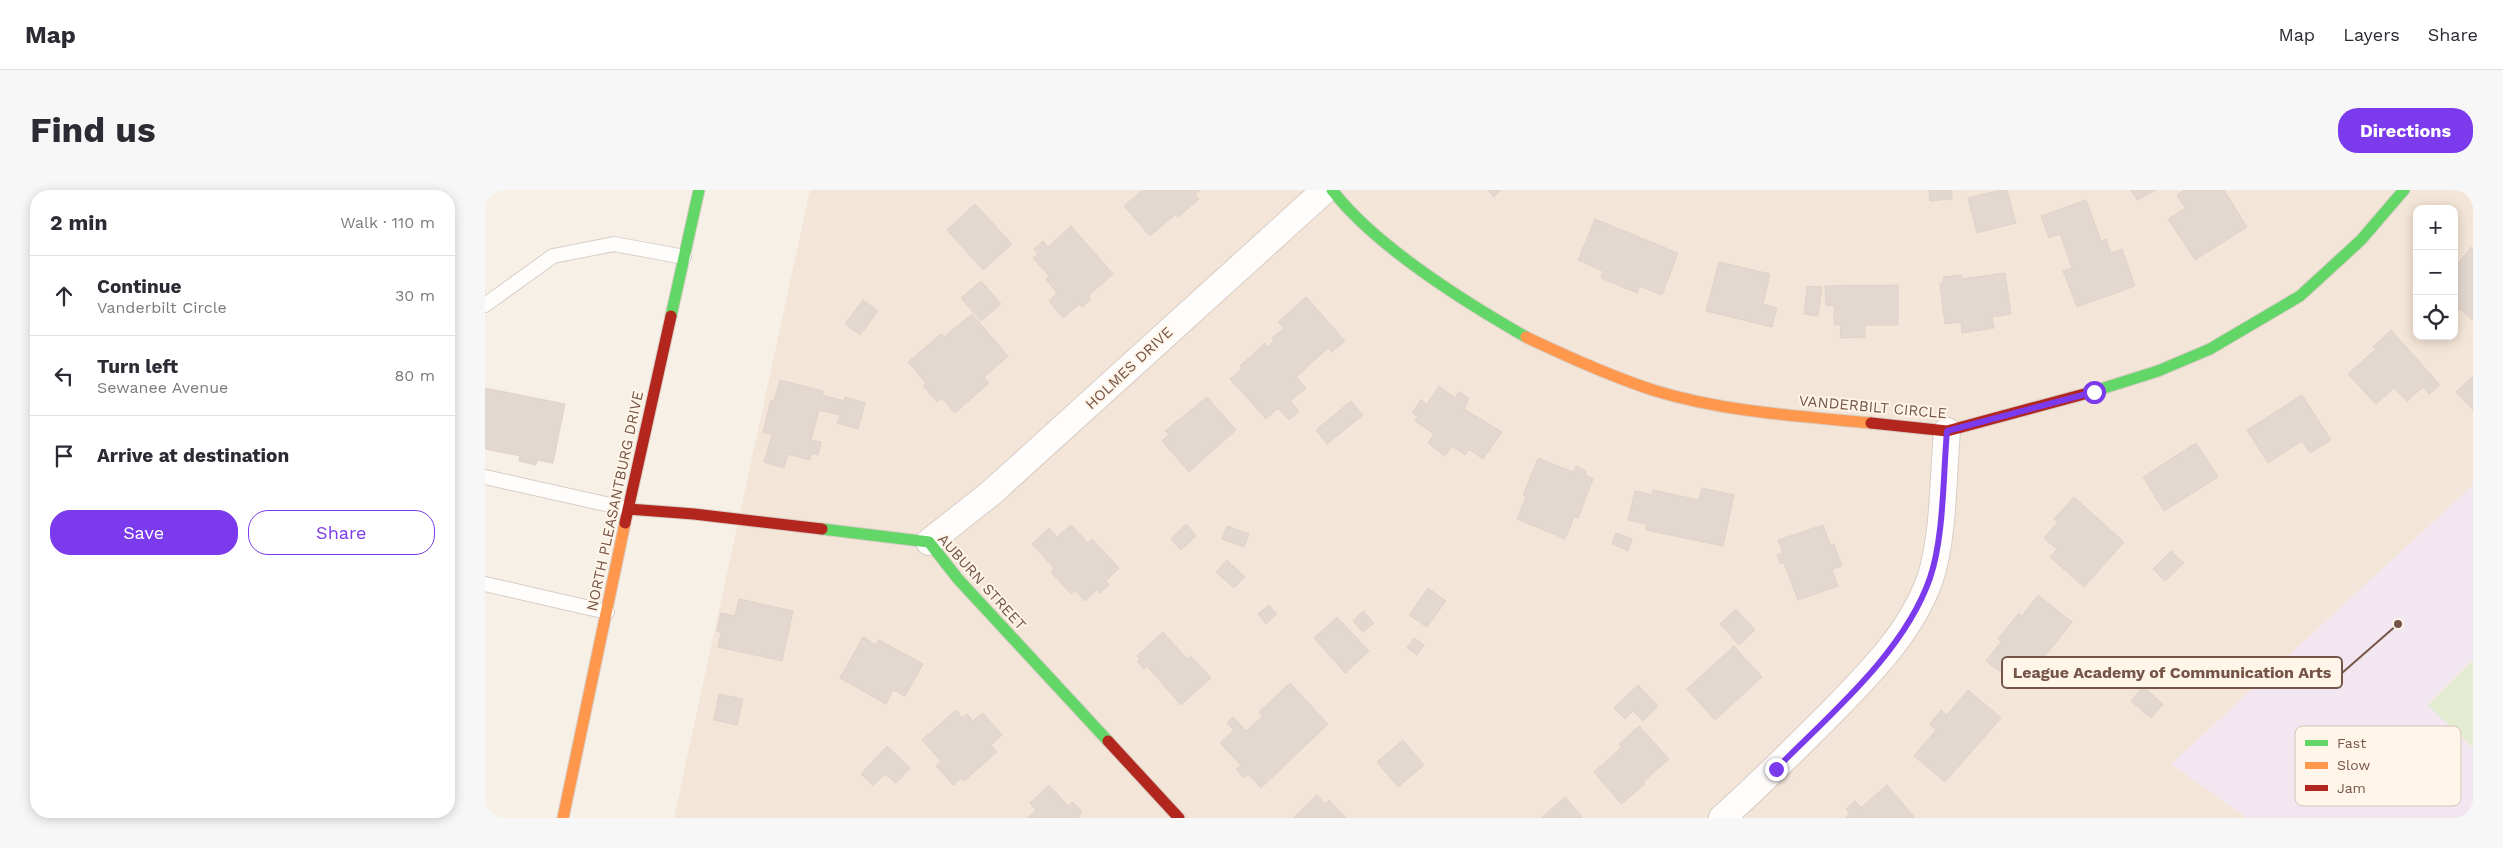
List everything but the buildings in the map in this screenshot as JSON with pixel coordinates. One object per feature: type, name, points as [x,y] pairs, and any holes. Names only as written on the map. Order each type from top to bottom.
[{"type":"street","name":"NORTH PLEASANTBURG DRIVE","points":[[563,818],[628,509],[699,190]]},
{"type":"street","name":"HOLMES DRIVE","points":[[929,542],[991,493],[1325,190]]},
{"type":"street","name":"VANDERBILT CIRCLE","points":[[1331,190],[1348,211],[1391,247],[1453,293],[1525,336],[1572,359],[1657,390],[1737,409],[1947,431],[2094,392],[2158,371],[2210,349],[2300,296],[2361,240],[2404,190]]},
{"type":"street","points":[[1722,818],[1776,769],[1878,665],[1907,624],[1930,578],[1938,541],[1947,431]]},
{"type":"street","name":"AUBURN STREET","points":[[628,509],[694,514],[929,542],[959,579],[1179,818]]},
{"type":"lane","points":[[485,304],[553,256],[614,244],[684,257]]},
{"type":"lane","points":[[485,477],[628,509]]},
{"type":"lane","points":[[485,584],[607,612]]},
{"type":"shaded area","points":[[810,190],[2473,190],[2473,485],[2172,764],[2247,818],[674,818]]},
{"type":"shaded area","points":[[2473,485],[2473,818],[2247,818],[2171,764]]},
{"type":"green space","points":[[2473,660],[2473,748],[2461,737],[2461,726],[2450,726],[2428,705]]},
{"type":"traffic: fast","points":[[671,316],[699,190]]},
{"type":"traffic: fast","points":[[1332,190],[1350,211],[1396,252],[1449,290],[1526,337]]},
{"type":"traffic: fast","points":[[2088,393],[2158,371],[2210,349],[2300,296],[2361,240],[2404,190]]},
{"type":"traffic: fast","points":[[822,529],[929,542],[958,579],[1108,741]]},
{"type":"traffic: slow","points":[[1526,337],[1623,379],[1682,398],[1735,409],[1871,423]]},
{"type":"traffic: slow","points":[[563,818],[625,523]]},
{"type":"traffic: jam","points":[[625,523],[671,316]]},
{"type":"traffic: jam","points":[[1871,423],[1947,431],[2088,393]]},
{"type":"traffic: jam","points":[[628,509],[694,514],[822,529]]},
{"type":"traffic: jam","points":[[1108,741],[1179,818]]},
{"type":"place","name":"League Academy of Communication Arts","points":[[2398,624]]},
{"type":"route","points":[[1776,769],[1878,665],[1907,624],[1930,578],[1938,541],[1947,431],[2094,392]]}]
